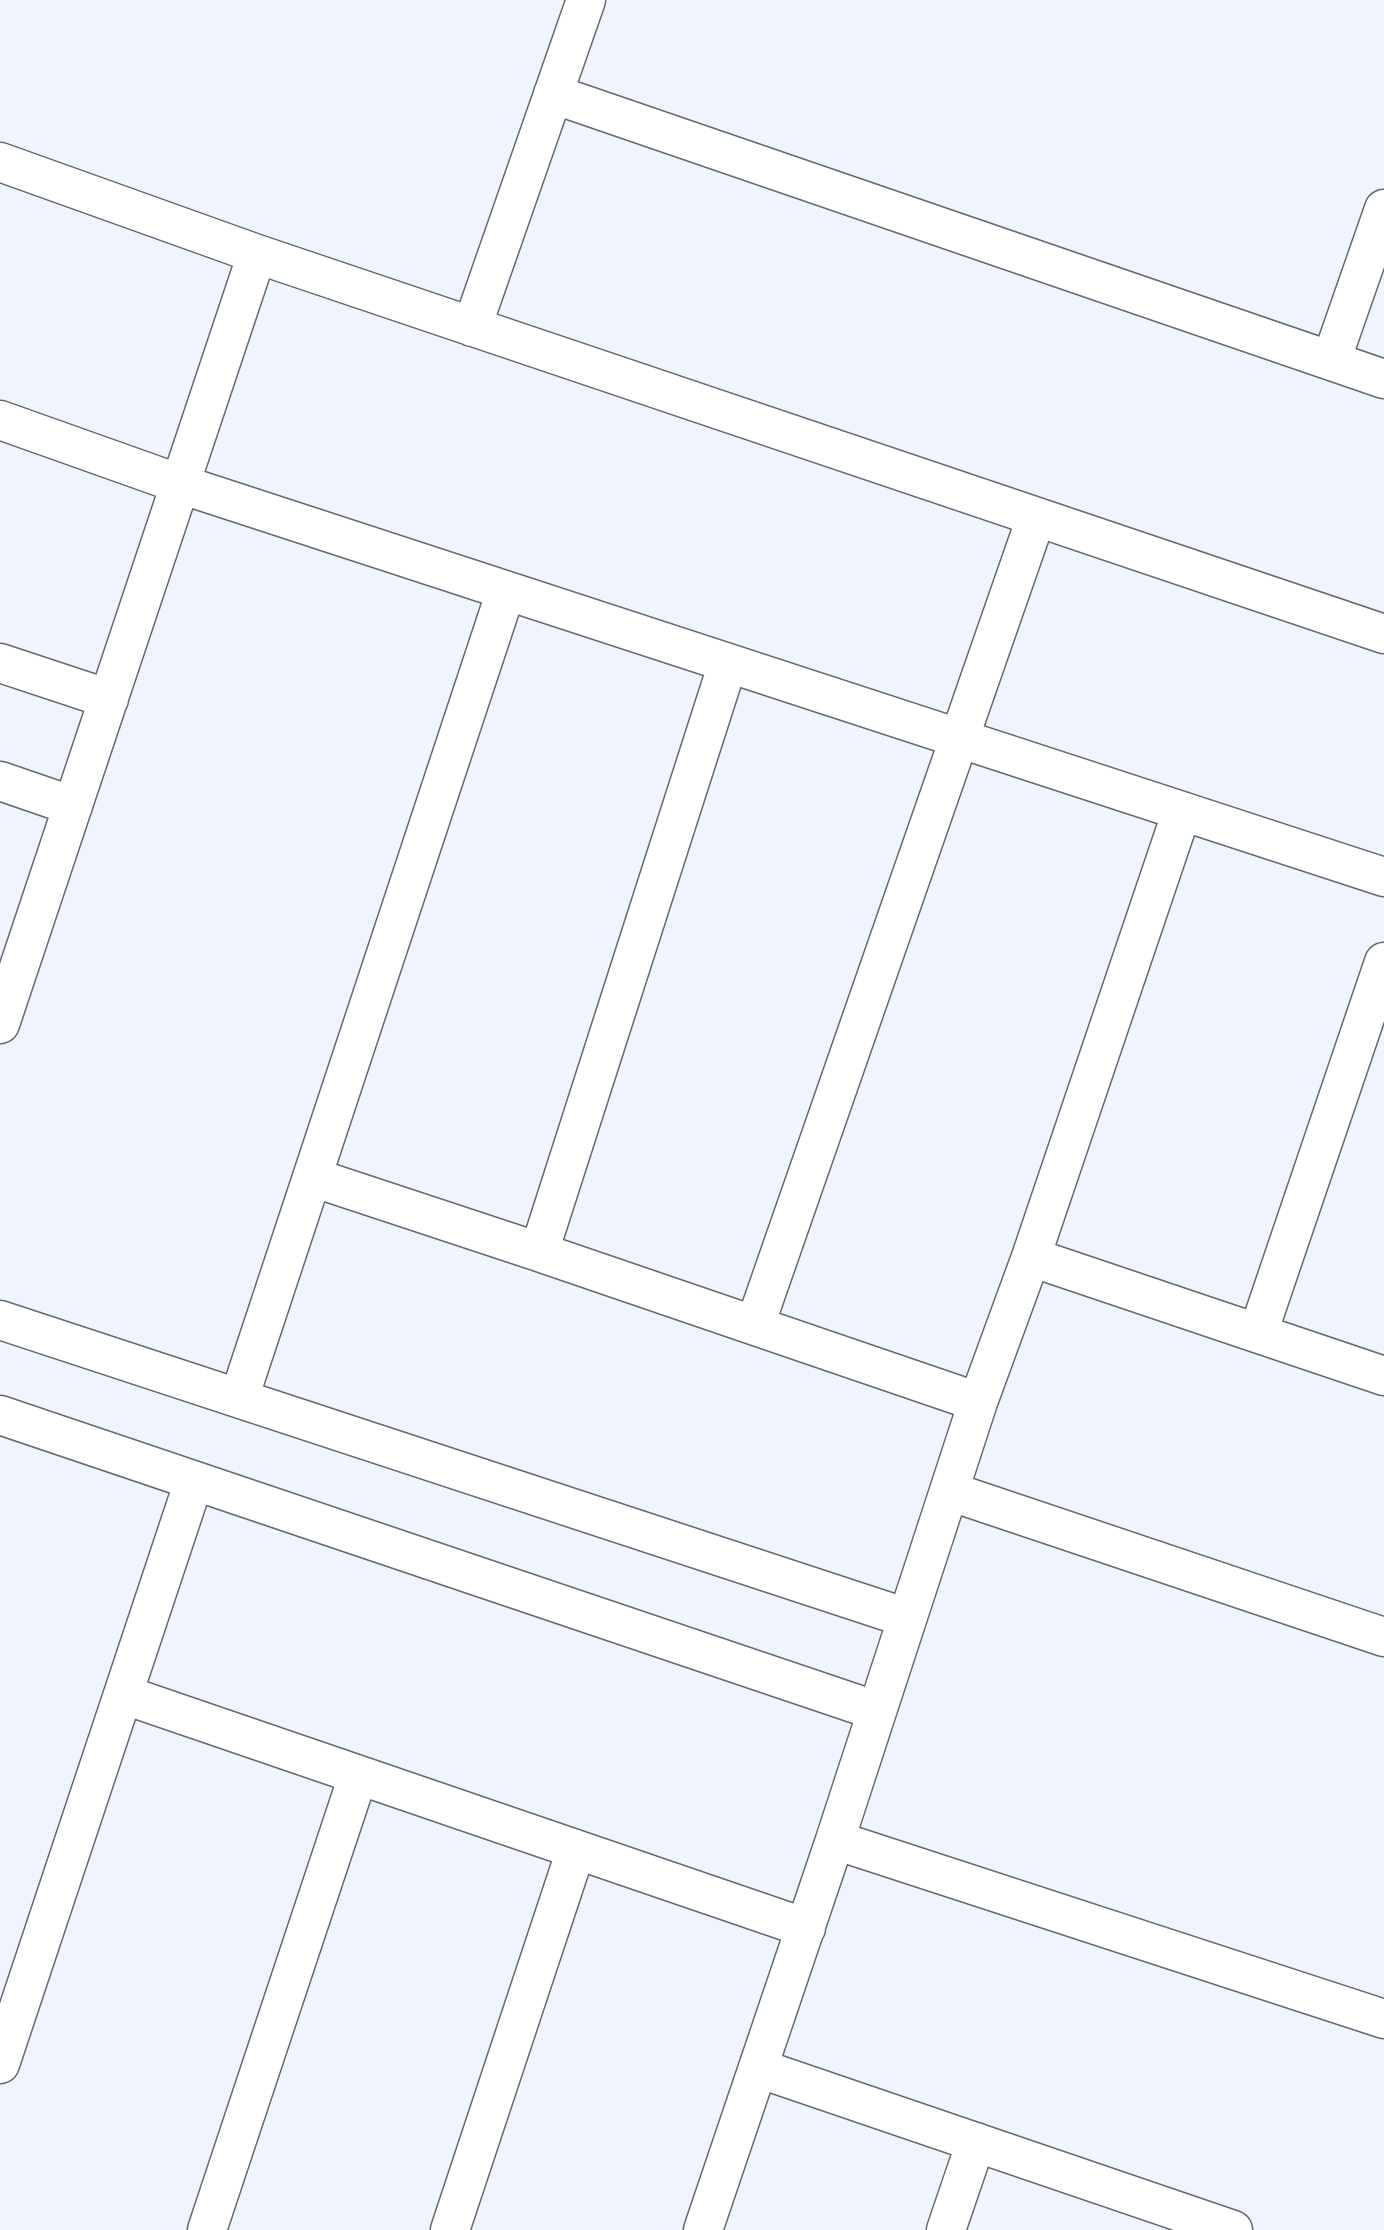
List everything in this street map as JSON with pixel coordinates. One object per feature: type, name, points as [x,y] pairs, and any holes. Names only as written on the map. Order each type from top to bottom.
[{"type":"street","points":[[472,327],[586,0]]},
{"type":"street","points":[[553,94],[1384,379]]},
{"type":"street","points":[[0,162],[257,254],[1384,634]]},
{"type":"street","points":[[1331,361],[1384,209]]},
{"type":"street","points":[[0,1024],[257,254]]},
{"type":"street","points":[[0,420],[180,484],[1384,877]]},
{"type":"street","points":[[755,1325],[957,738],[1036,518]]},
{"type":"street","points":[[239,1398],[506,591]]},
{"type":"street","points":[[0,663],[109,699]]},
{"type":"street","points":[[539,1252],[728,663]]},
{"type":"street","points":[[0,781],[72,806]]},
{"type":"street","points":[[703,2230],[806,1928],[978,1402],[1031,1257],[1182,811]]},
{"type":"street","points":[[1258,1333],[1384,962]]},
{"type":"street","points":[[312,1177],[978,1402]]},
{"type":"street","points":[[1031,1257],[1384,1376]]},
{"type":"street","points":[[0,1320],[907,1618]]},
{"type":"street","points":[[0,1415],[877,1711]]},
{"type":"street","points":[[0,2064],[194,1481]]},
{"type":"street","points":[[949,1490],[1384,1637]]},
{"type":"street","points":[[125,1695],[806,1928]]},
{"type":"street","points":[[207,2230],[358,1776]]},
{"type":"street","points":[[835,1840],[1384,2019]]},
{"type":"street","points":[[450,2230],[576,1850]]},
{"type":"street","points":[[758,2068],[976,2142],[1178,2221],[1233,2230]]},
{"type":"street","points":[[946,2230],[976,2142]]}]
